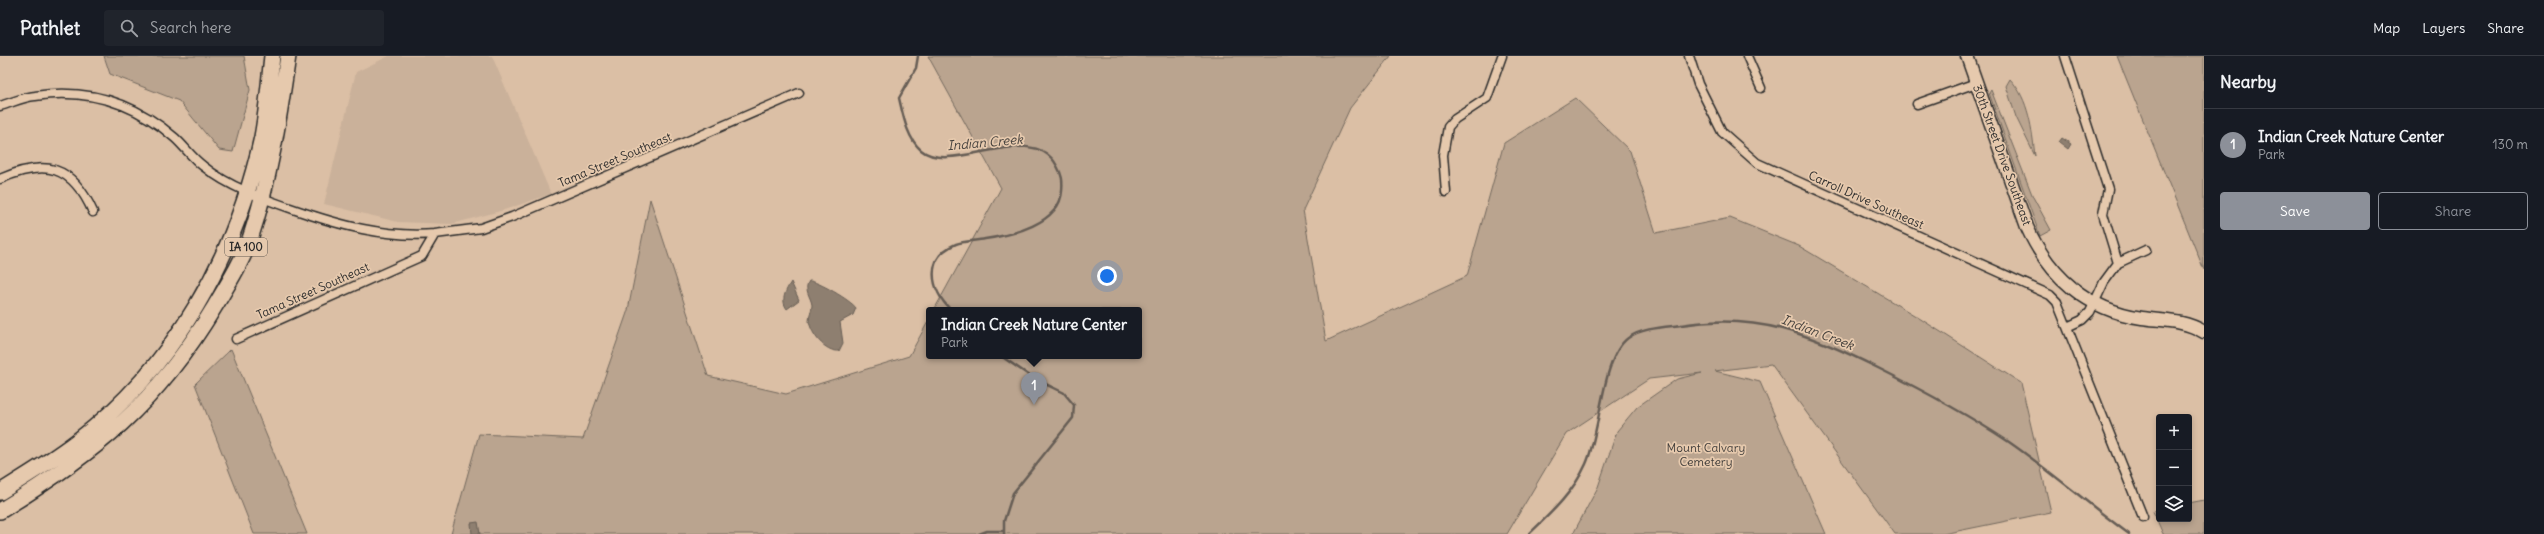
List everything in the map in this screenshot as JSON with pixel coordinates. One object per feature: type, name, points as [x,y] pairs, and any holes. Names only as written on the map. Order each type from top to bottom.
[{"type":"highway","name":"IA 100","points":[[0,492],[77,442],[125,398],[159,360],[183,328],[214,278],[235,231],[262,136],[272,56]]},
{"type":"highway","name":"IA 100","points":[[0,511],[88,454],[138,409],[161,384],[194,340],[236,268],[249,240],[262,198],[276,140],[288,56]]},
{"type":"main road","name":"30th Street Drive Southeast","points":[[1967,56],[2027,227],[2040,253],[2061,279],[2093,303],[2134,317],[2182,322],[2204,332]]},
{"type":"street","points":[[1446,192],[1443,154],[1448,127],[1455,119],[1487,98],[1502,56]]},
{"type":"street","name":"Carroll Drive Southeast","points":[[1689,56],[1698,84],[1722,132],[1757,163],[2050,295],[2057,302],[2067,327]]},
{"type":"street","points":[[1748,56],[1760,88]]},
{"type":"street","points":[[2066,56],[2108,189],[2103,214],[2118,263]]},
{"type":"street","points":[[1917,104],[1976,83]]},
{"type":"street","name":"Tama Street Southeast","points":[[0,106],[34,96],[75,94],[111,101],[138,110],[175,138],[202,166],[247,193],[336,224],[391,234],[435,234],[481,228],[512,217],[799,93]]},
{"type":"street","points":[[0,178],[19,170],[37,166],[53,168],[76,182],[93,212]]},
{"type":"street","name":"Tama Street Southeast","points":[[236,339],[422,256],[435,234]]},
{"type":"street","points":[[2143,518],[2067,327],[2086,316],[2118,263],[2146,250]]},
{"type":"shaded area","points":[[389,56],[492,56],[551,194],[504,210],[452,224],[398,222],[324,204],[356,72]]},
{"type":"shaded area","points":[[2062,138],[2071,144],[2068,149],[2059,142]]},
{"type":"shaded area","points":[[809,281],[819,284],[834,292],[856,308],[853,315],[840,322],[843,343],[839,351],[829,349],[824,345],[810,326],[809,319],[812,305],[807,287]]},
{"type":"shaded area","points":[[791,282],[799,300],[787,309],[784,299]]},
{"type":"shaded area","points":[[478,522],[480,534],[472,534],[471,523]]},
{"type":"green space","points":[[104,56],[244,56],[250,90],[233,152],[219,150],[179,101],[110,74]]},
{"type":"green space","name":"Mount Calvary Cemetery","points":[[928,56],[1391,56],[1350,108],[1303,210],[1326,341],[1467,276],[1504,143],[1575,98],[1630,151],[1656,233],[1730,218],[1799,246],[1919,318],[2021,383],[2051,512],[1943,534],[1895,534],[1771,364],[1715,371],[1760,382],[1826,534],[1573,534],[1598,487],[1617,431],[1637,407],[1677,379],[1702,373],[1649,379],[1566,434],[1507,534],[451,534],[479,434],[583,439],[628,310],[650,199],[708,376],[786,394],[909,356],[926,325],[926,359],[1142,359],[1142,307],[936,307],[1001,188]]},
{"type":"green space","points":[[2117,56],[2204,56],[2204,270]]},
{"type":"green space","points":[[2010,79],[2022,96],[2025,105],[2031,125],[2035,156],[2016,117],[2006,86]]},
{"type":"green space","points":[[1991,90],[2033,197],[2051,230],[2040,236],[1989,93]]},
{"type":"green space","points":[[231,349],[307,534],[254,534],[195,384]]},
{"type":"green space","points":[[2204,500],[2204,534],[2163,534],[2158,522],[2192,522],[2192,502]]},
{"type":"green space","points":[[2156,510],[2156,518],[2153,511]]},
{"type":"waterway","name":"Indian Creek","points":[[918,56],[916,68],[899,98],[909,133],[916,145],[921,150],[934,156],[952,157],[1011,147],[1030,147],[1045,153],[1057,166],[1062,181],[1062,191],[1059,202],[1053,212],[1044,220],[1020,231],[956,244],[946,250],[939,257],[935,265],[935,284],[938,293],[948,307]]},
{"type":"waterway","name":"Indian Creek","points":[[1529,534],[1561,502],[1575,484],[1586,464],[1595,434],[1607,378],[1612,362],[1619,348],[1628,338],[1646,330],[1709,322],[1759,324],[1783,329],[1807,336],[1854,356],[1929,394],[2009,442],[2040,464],[2129,534]]},
{"type":"waterway","name":"Indian Creek","points":[[1004,534],[1004,521],[1013,493],[1073,418],[1074,405],[1064,393],[1033,378],[1005,359]]},
{"type":"waterway","points":[[979,534],[987,531],[1004,531]]},
{"type":"place","name":"Indian Creek Nature Center","points":[[1034,405]]}]
